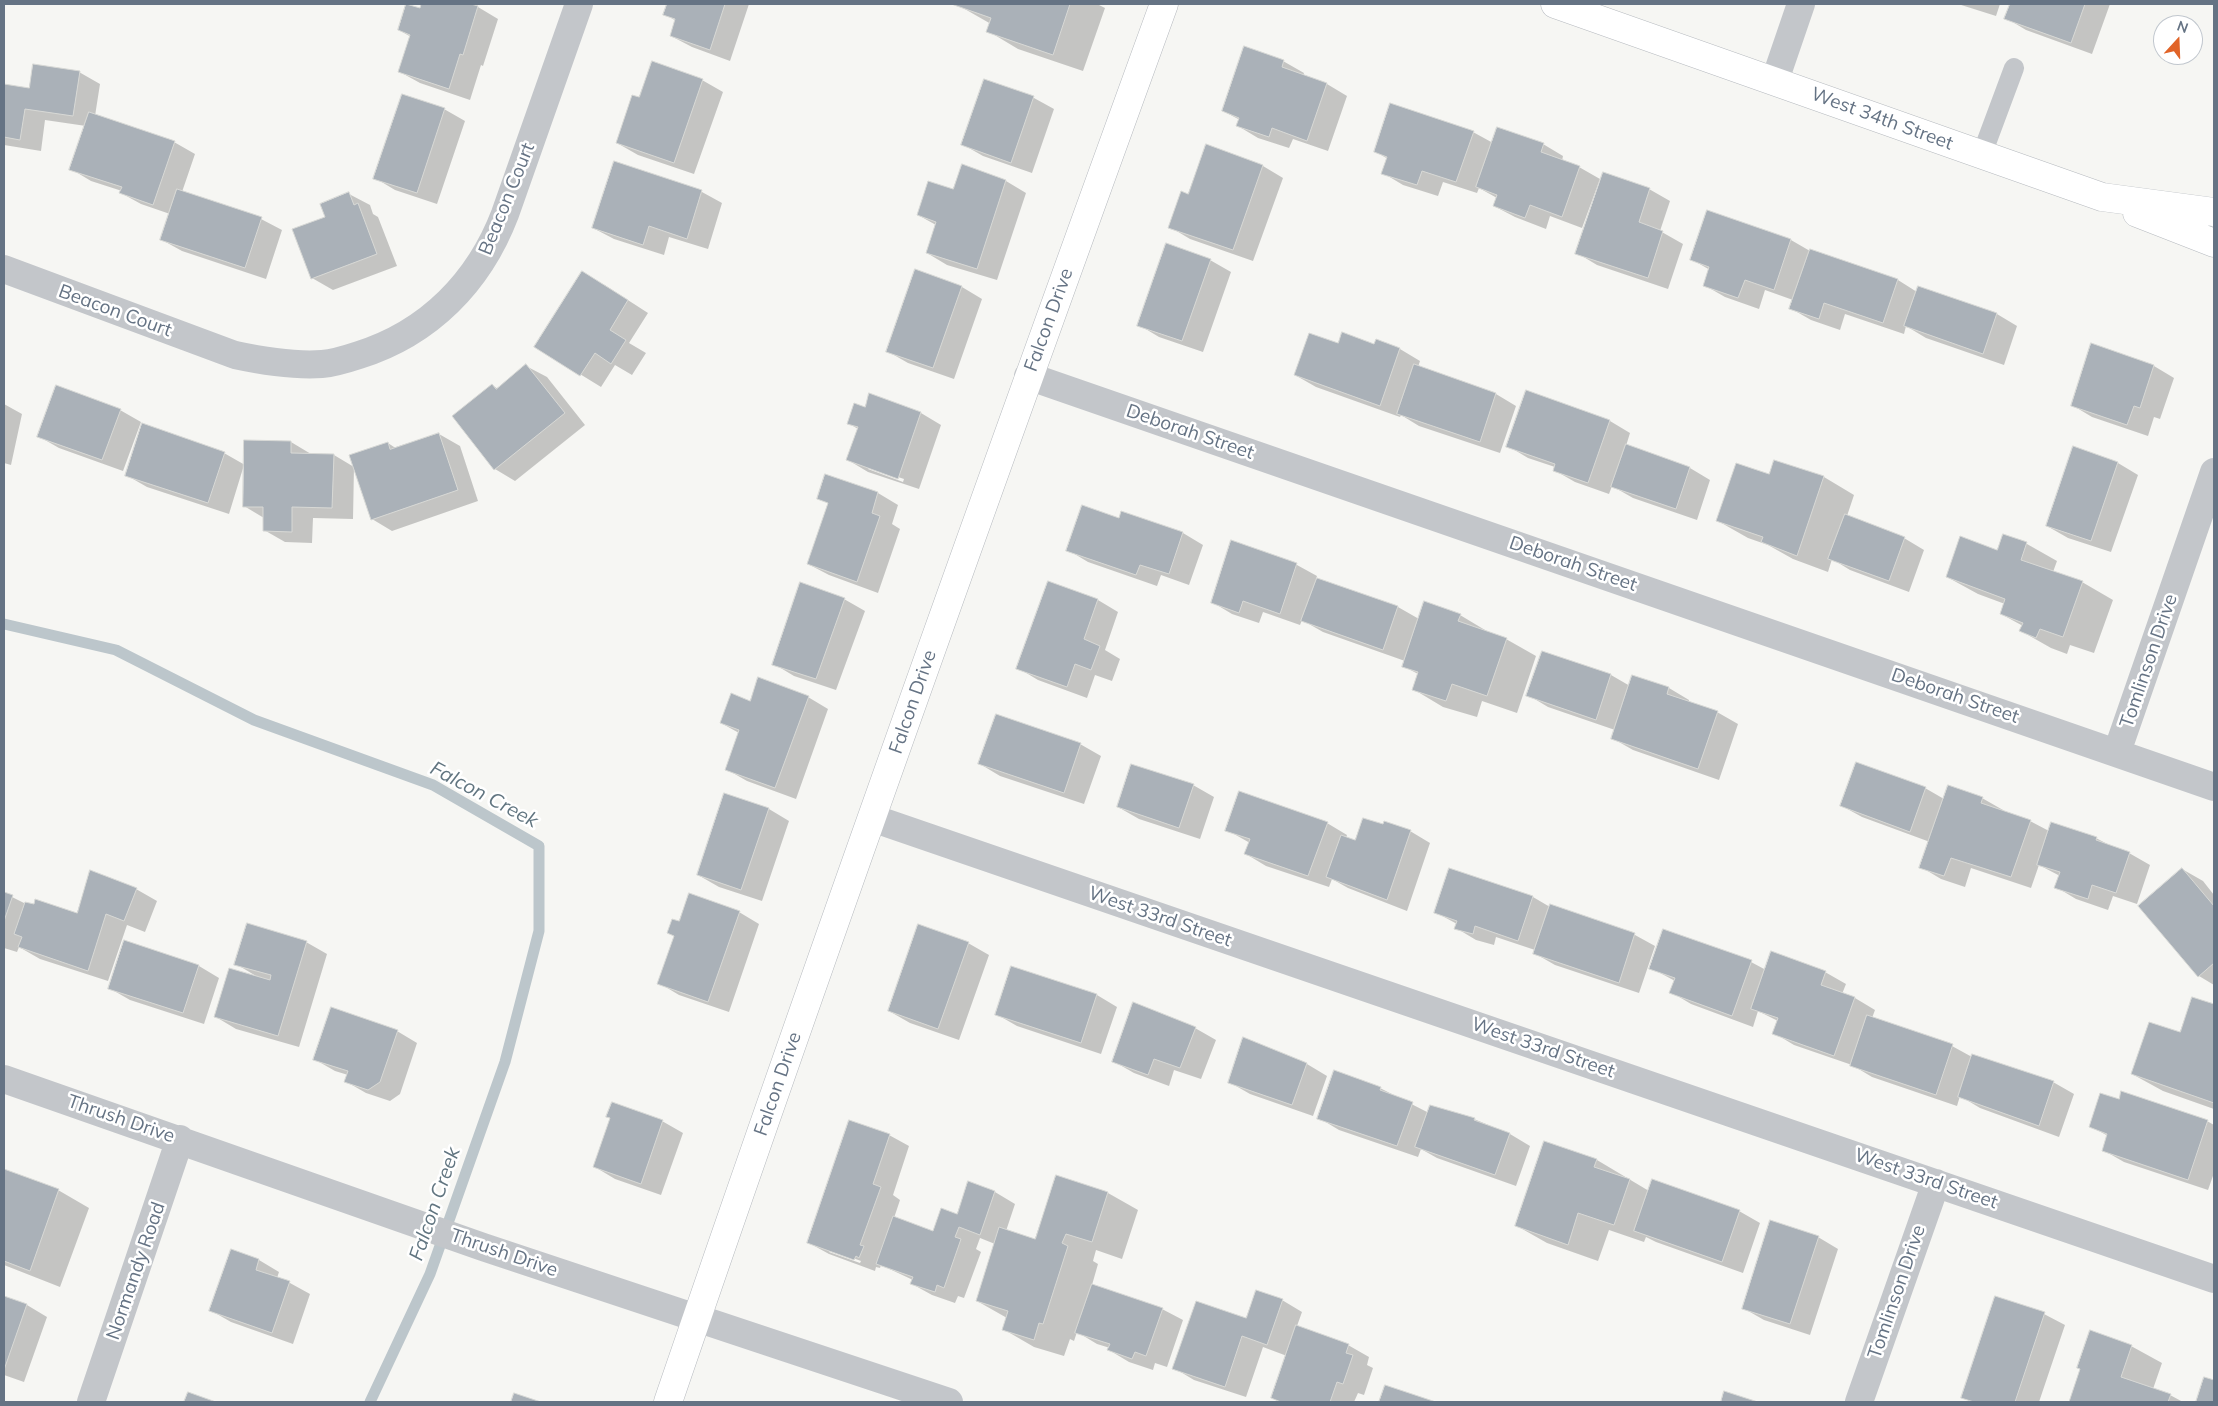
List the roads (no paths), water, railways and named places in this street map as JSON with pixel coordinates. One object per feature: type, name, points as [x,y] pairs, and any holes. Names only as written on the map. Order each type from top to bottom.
[{"type":"street","name":"Beacon Court","points":[[4,269],[235,355],[270,363],[322,364],[340,361],[390,344],[435,315],[449,302],[472,277],[491,248],[505,214],[579,4]]},
{"type":"street","name":"Falcon Drive","points":[[668,1402],[1028,376],[1164,4]]},
{"type":"street","name":"West 34th Street","points":[[1555,4],[1775,80],[2102,197],[2214,212]]},
{"type":"street","points":[[1775,80],[1801,4]]},
{"type":"street","points":[[2102,197],[2214,243]]},
{"type":"street","name":"Deborah Street","points":[[1028,376],[2117,752]]},
{"type":"street","name":"Tomlinson Drive","points":[[2214,472],[2117,752],[2214,786]]},
{"type":"street","name":"West 33rd Street","points":[[872,818],[2214,1278]]},
{"type":"street","name":"Thrush Drive","points":[[4,1079],[180,1139],[483,1247],[949,1402]]},
{"type":"street","name":"Normandy Road","points":[[91,1402],[180,1139]]},
{"type":"street","name":"Tomlinson Drive","points":[[1859,1402],[1936,1183]]},
{"type":"lane","points":[[1982,154],[2014,68]]},
{"type":"waterway","name":"Falcon Creek","points":[[4,624],[116,650],[254,720],[433,785],[539,846],[539,931],[505,1062],[430,1274],[370,1402]]}]
